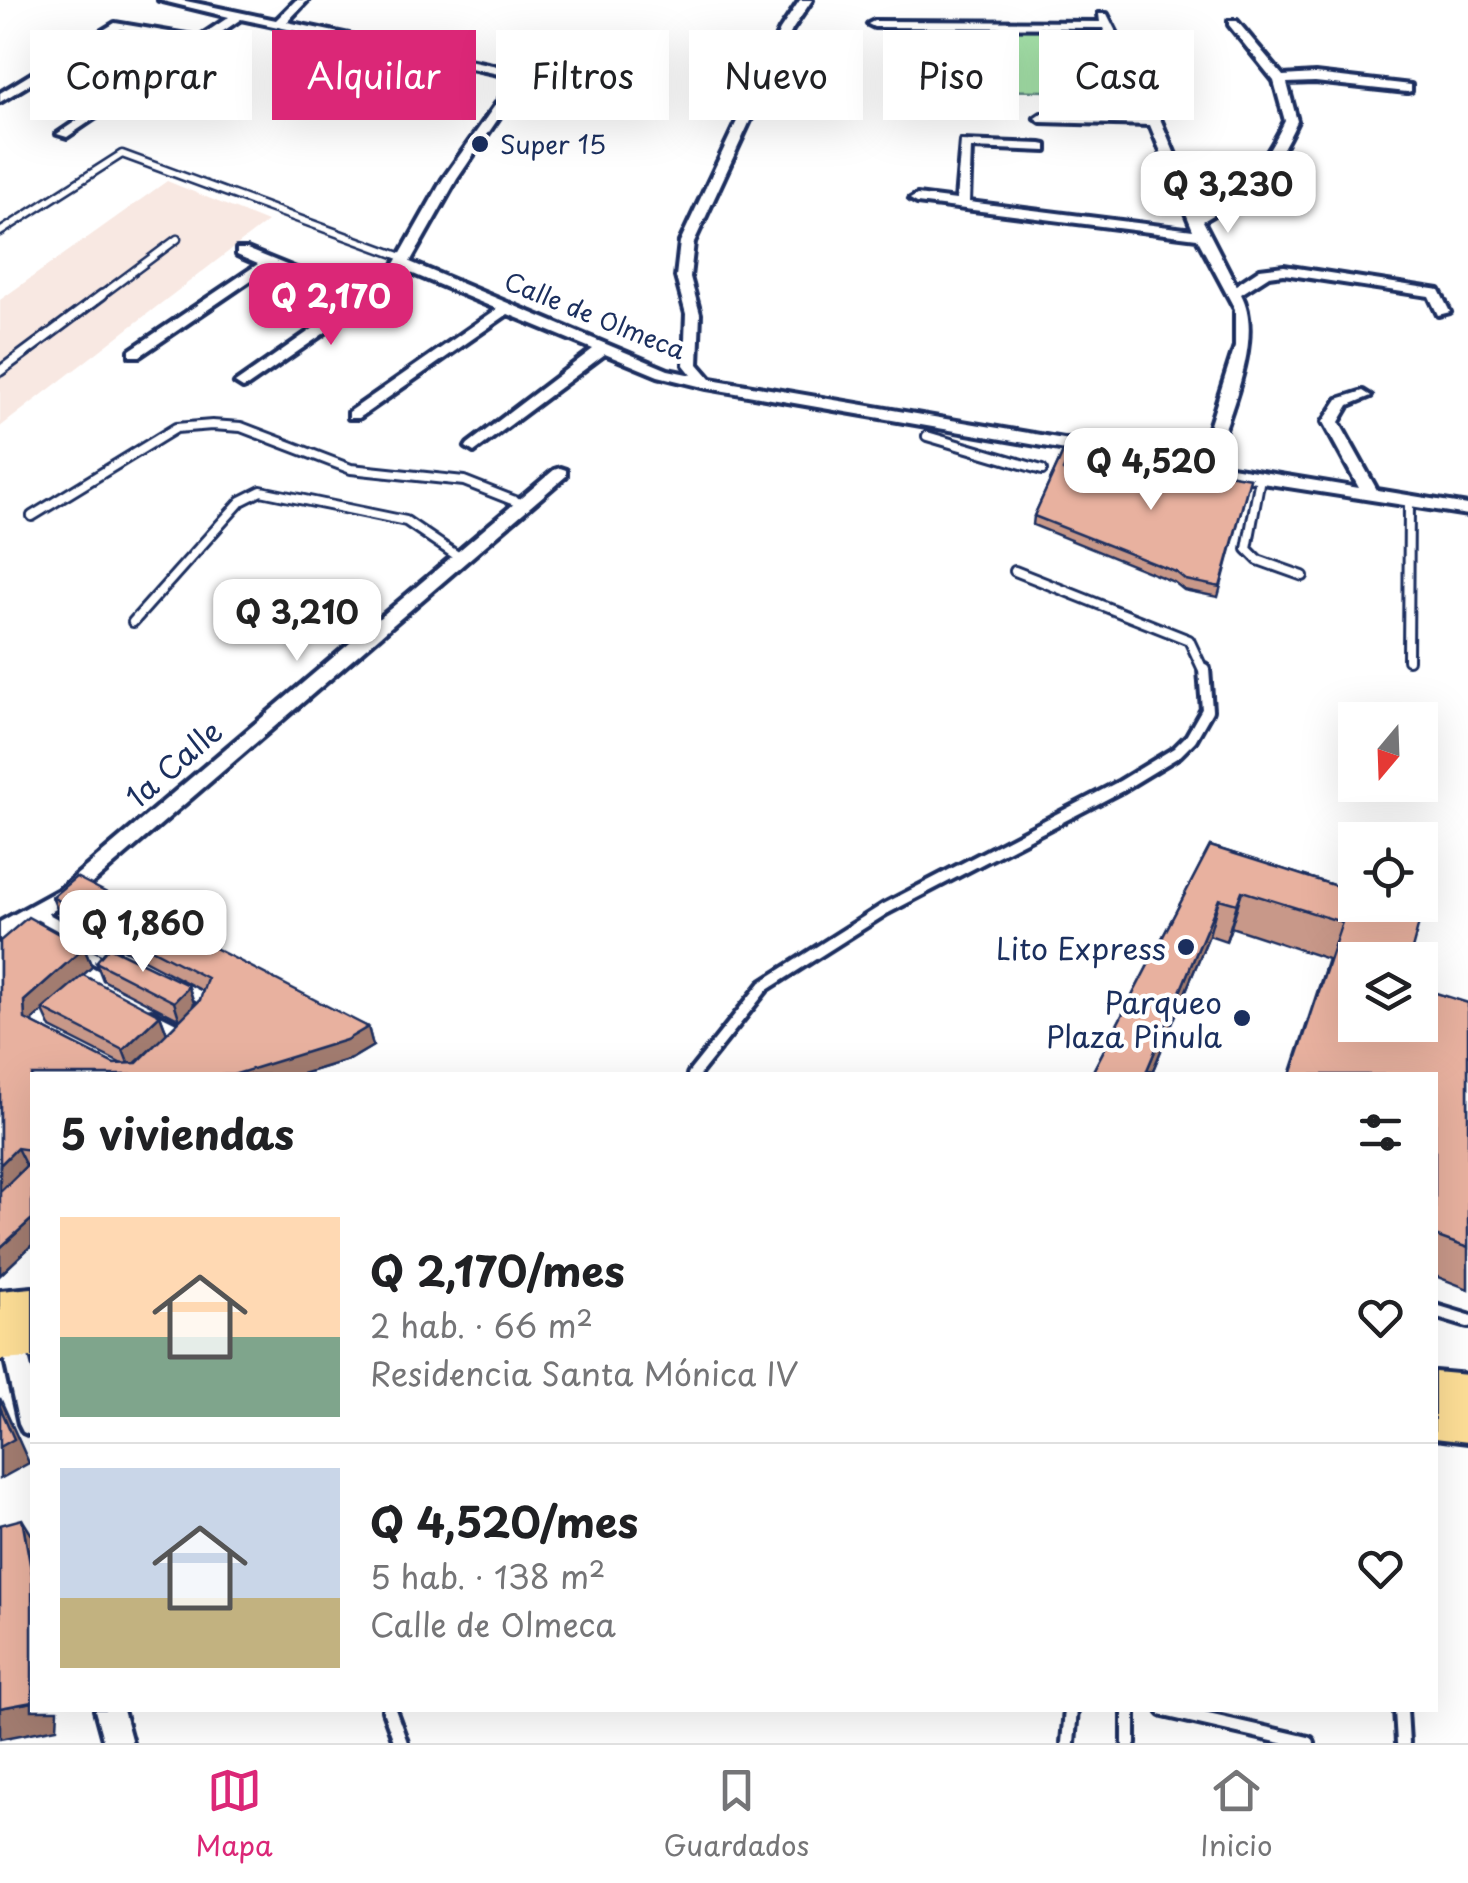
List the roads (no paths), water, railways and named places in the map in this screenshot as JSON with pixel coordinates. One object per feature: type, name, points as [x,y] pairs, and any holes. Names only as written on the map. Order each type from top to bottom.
[{"type":"main road","points":[[16,1331],[30,1309]]},
{"type":"main road","points":[[1438,1391],[1468,1394]]},
{"type":"main road","points":[[1438,1419],[1468,1423]]},
{"type":"street","points":[[165,0],[498,68],[519,79],[450,179],[403,268],[243,383]]},
{"type":"street","points":[[279,24],[302,0]]},
{"type":"street","points":[[707,384],[691,366],[693,314],[683,277],[688,242],[786,30],[806,0]]},
{"type":"street","points":[[218,30],[240,16]]},
{"type":"street","points":[[874,24],[1105,20],[1155,121],[1202,235],[1235,292],[1244,329],[1204,469]]},
{"type":"street","points":[[1197,219],[1264,176],[1291,122],[1280,80],[1233,23]]},
{"type":"street","points":[[112,30],[120,25],[145,30]]},
{"type":"street","points":[[1280,80],[1315,78],[1407,88]]},
{"type":"street","points":[[0,98],[30,80]]},
{"type":"street","points":[[63,134],[84,120]]},
{"type":"street","points":[[1117,120],[1155,121]]},
{"type":"street","points":[[962,204],[965,144],[1040,148]]},
{"type":"street","points":[[917,199],[1202,235]]},
{"type":"street","points":[[242,252],[360,301]]},
{"type":"street","points":[[135,352],[268,263]]},
{"type":"street","name":"Calle de Olmeca","points":[[403,268],[598,354],[707,384],[1159,467],[1204,469],[1468,510]]},
{"type":"street","points":[[1235,292],[1265,272],[1296,271],[1434,293],[1443,312]]},
{"type":"street","points":[[354,415],[500,311]]},
{"type":"street","points":[[474,447],[598,354]]},
{"type":"street","points":[[1363,396],[1343,402],[1331,422],[1370,493]]},
{"type":"street","name":"1a Calle","points":[[0,932],[66,894],[560,473]]},
{"type":"street","points":[[16,1331],[30,1412]]},
{"type":"street","points":[[110,1712],[118,1743]]},
{"type":"lane","points":[[0,232],[122,154],[136,156],[403,268]]},
{"type":"lane","points":[[0,371],[177,240]]},
{"type":"lane","points":[[32,516],[176,428],[212,424],[241,426],[350,468],[464,481],[525,505]]},
{"type":"lane","points":[[964,447],[972,430]]},
{"type":"lane","points":[[927,436],[1042,470]]},
{"type":"lane","points":[[1260,478],[1248,549],[1258,560],[1303,576]]},
{"type":"lane","points":[[133,622],[241,501],[261,491],[406,521],[460,557]]},
{"type":"lane","points":[[1408,660],[1409,501]]},
{"type":"lane","points":[[694,1072],[764,986],[953,871],[1154,768],[1191,738],[1208,710],[1208,691],[1204,670],[1189,640],[1016,572]]},
{"type":"lane","points":[[28,916],[111,960],[129,962]]},
{"type":"lane","points":[[96,976],[111,960]]},
{"type":"lane","points":[[170,1042],[191,1022],[205,998],[173,984]]},
{"type":"lane","points":[[135,1007],[191,1022]]},
{"type":"lane","points":[[1438,1312],[1468,1321]]},
{"type":"lane","points":[[390,1712],[401,1743]]},
{"type":"lane","points":[[1068,1743],[1071,1712]]},
{"type":"lane","points":[[1128,1743],[1129,1712]]},
{"type":"lane","points":[[1173,1712],[1308,1743]]},
{"type":"lane","points":[[1401,1712],[1403,1743]]},
{"type":"place","name":"Super 15","points":[[480,144]]},
{"type":"place","name":"Lito Express","points":[[1186,947]]},
{"type":"place","name":"Parqueo Plaza Pinula","points":[[1242,1018]]}]
